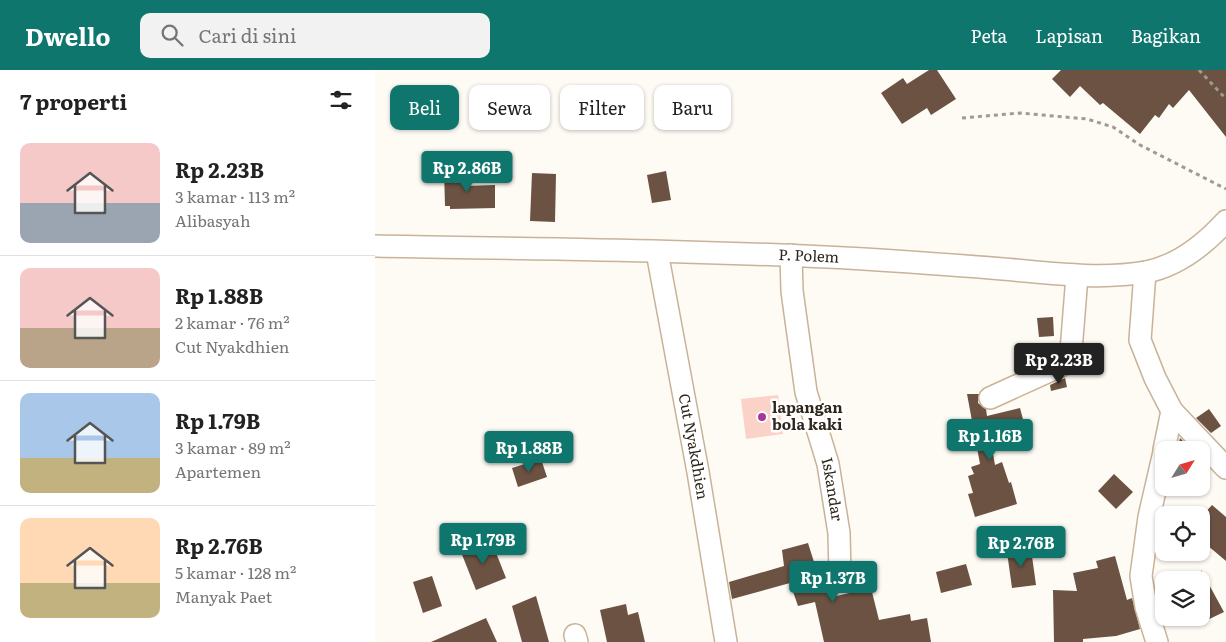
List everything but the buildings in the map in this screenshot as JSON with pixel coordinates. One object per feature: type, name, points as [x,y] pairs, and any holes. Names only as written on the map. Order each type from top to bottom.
[{"type":"street","name":"P. Polem","points":[[375,246],[791,255],[947,264],[1077,276],[1112,276],[1145,272],[1176,262],[1226,221]]},
{"type":"street","name":"Cut Nyakdhien","points":[[657,252],[698,472],[726,642]]},
{"type":"street","name":"Iskandar","points":[[791,255],[792,291],[806,392],[828,464],[839,533],[840,575],[838,576]]},
{"type":"street","points":[[1145,272],[1140,340],[1155,378],[1171,410],[1226,468]]},
{"type":"street","points":[[990,398],[1067,363],[1071,351],[1077,276]]},
{"type":"street","points":[[1166,441],[1171,410]]},
{"type":"street","points":[[1155,491],[1149,517],[1141,576],[1146,607],[1157,642]]},
{"type":"path","points":[[1199,70],[1226,99]]},
{"type":"path","points":[[962,118],[1020,113],[1087,119],[1113,127],[1140,145],[1226,189]]},
{"type":"shaded area","name":"lapangan bola kaki","points":[[778,395],[783,434],[746,439],[741,399]]},
{"type":"place","name":"lapangan bola kaki","points":[[762,417]]}]
